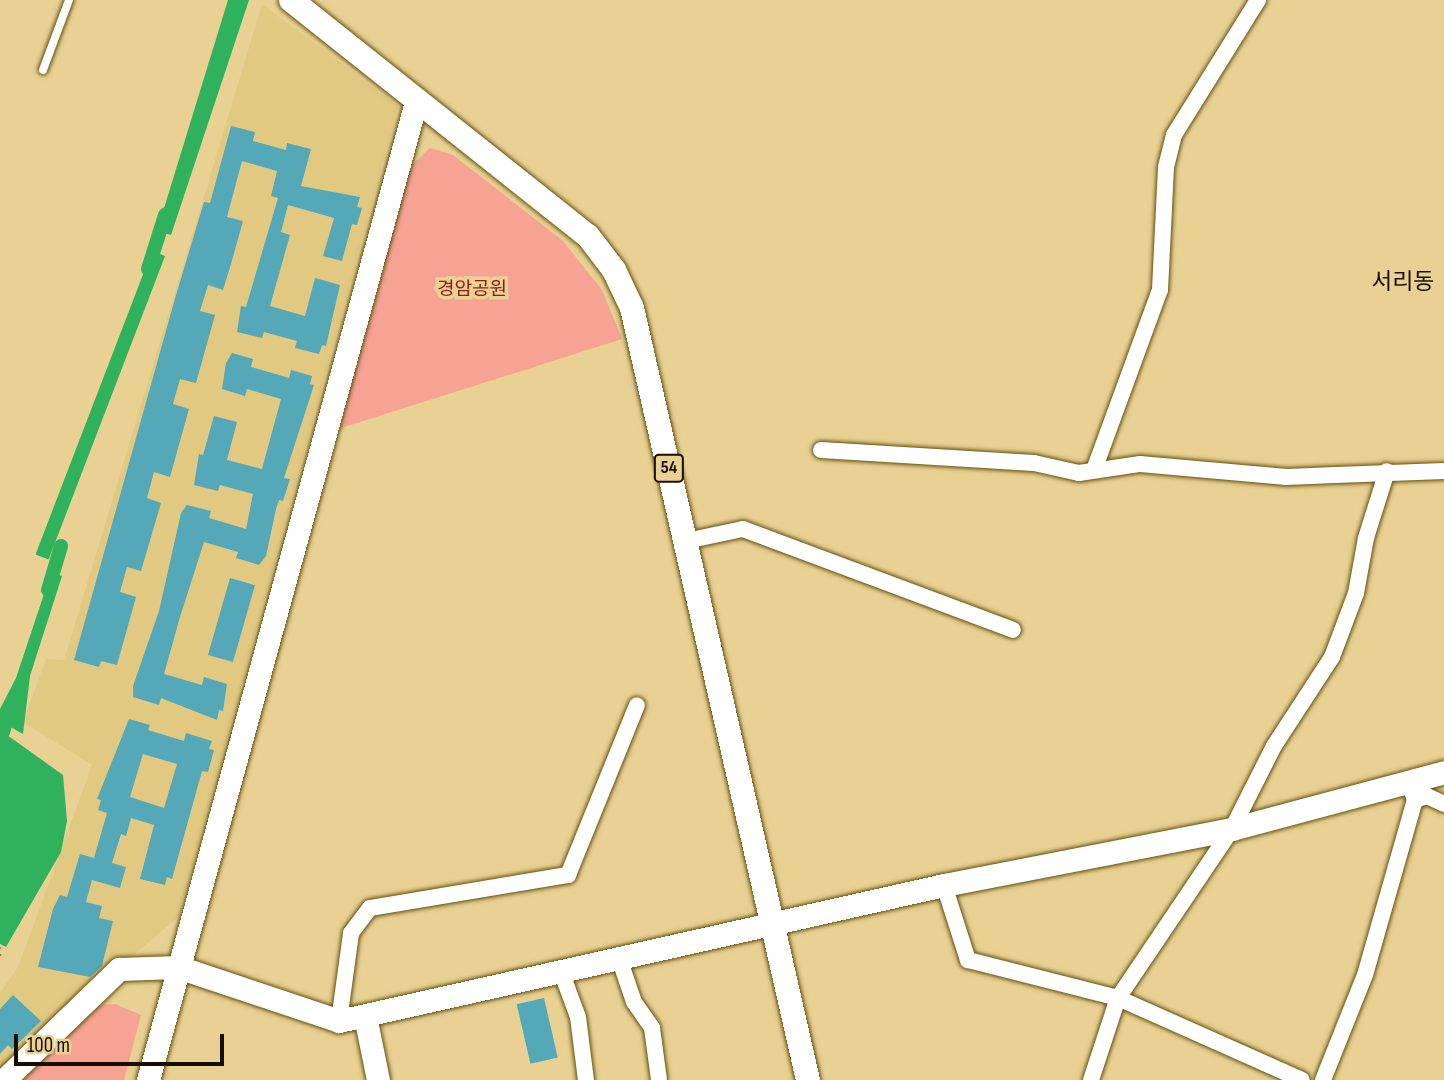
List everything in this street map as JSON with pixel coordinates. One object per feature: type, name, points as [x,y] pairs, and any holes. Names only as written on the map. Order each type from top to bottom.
[{"type":"main road","name":"54","points":[[291,0],[588,236],[614,270],[632,307],[808,1080]]},
{"type":"street","points":[[1094,470],[1160,290],[1166,167],[1174,135],[1258,0]]},
{"type":"street","points":[[148,1080],[416,102]]},
{"type":"street","points":[[821,450],[1094,470],[1140,464],[1286,477],[1387,471],[1444,471]]},
{"type":"street","points":[[1091,1080],[1118,998],[1232,829],[1274,746],[1332,657],[1356,593],[1366,538],[1387,471]]},
{"type":"street","points":[[686,541],[743,529],[1013,629]]},
{"type":"street","points":[[339,1021],[351,933],[370,908],[568,875],[637,705]]},
{"type":"street","points":[[4,1080],[119,969],[178,967],[339,1021],[944,885],[1232,829],[1412,790],[1444,772]]},
{"type":"street","points":[[1412,790],[1444,804]]},
{"type":"street","points":[[1323,1080],[1365,975],[1412,790]]},
{"type":"street","points":[[944,885],[968,960],[1118,998],[1302,1080]]},
{"type":"street","points":[[619,958],[634,1002],[652,1028],[659,1080]]},
{"type":"street","points":[[561,971],[578,1017],[586,1080]]},
{"type":"street","points":[[365,1016],[378,1080]]},
{"type":"lane","points":[[43,71],[69,0]]},
{"type":"path","points":[[0,956],[2,948]]},
{"type":"shaded area","points":[[228,0],[249,0],[171,235],[157,231]]},
{"type":"shaded area","points":[[262,4],[398,106],[178,917],[0,1070],[0,993],[18,967],[92,765],[23,722],[46,659],[64,660]]},
{"type":"shaded area","points":[[152,251],[165,256],[49,559],[36,554]]},
{"type":"shaded area","points":[[51,573],[62,576],[30,676],[23,734],[0,721],[0,709],[16,678]]},
{"type":"shaded area","points":[[0,730],[63,775],[67,821],[61,852],[6,947],[0,944]]},
{"type":"green space","name":"경암공원","points":[[430,148],[453,155],[563,241],[602,290],[622,339],[338,429],[408,169]]},
{"type":"green space","points":[[115,1004],[141,1015],[124,1080],[17,1080],[73,1022],[98,1005]]},
{"type":"building","points":[[231,126],[255,132],[253,141],[286,150],[287,143],[311,149],[301,186],[360,197],[357,207],[362,208],[357,225],[352,224],[342,261],[323,256],[334,218],[288,205],[281,232],[290,235],[270,306],[305,316],[315,278],[340,285],[326,346],[322,345],[319,354],[295,348],[297,341],[264,332],[262,338],[237,332],[241,306],[246,307],[278,198],[271,196],[277,171],[242,161],[227,217],[243,221],[231,264],[223,290],[208,285],[200,311],[215,315],[196,383],[180,379],[173,404],[189,409],[170,477],[154,472],[147,498],[161,503],[141,571],[127,567],[120,592],[136,597],[117,665],[101,661],[99,667],[74,660],[176,295],[204,202],[210,203]]},
{"type":"building","points":[[232,353],[253,359],[251,367],[289,378],[291,370],[312,376],[310,384],[314,385],[284,478],[290,479],[283,501],[279,500],[276,509],[266,556],[259,565],[236,558],[238,552],[204,542],[180,617],[164,674],[202,685],[204,677],[227,684],[223,711],[219,710],[217,720],[161,698],[159,705],[133,697],[133,686],[159,611],[181,513],[187,505],[211,511],[209,518],[246,529],[253,494],[220,485],[218,491],[194,485],[199,454],[203,455],[214,416],[237,422],[227,460],[262,469],[281,399],[247,389],[245,396],[222,389],[226,363]]},
{"type":"building","points":[[230,578],[255,585],[233,662],[208,655]]},
{"type":"building","points":[[129,719],[150,725],[148,730],[184,741],[186,733],[212,741],[209,749],[214,750],[208,772],[202,771],[172,879],[167,877],[165,885],[140,879],[154,825],[131,818],[126,836],[121,834],[112,863],[126,867],[120,888],[92,880],[86,902],[102,906],[99,918],[113,921],[102,966],[90,977],[38,967],[53,909],[60,895],[67,897],[80,854],[94,858],[107,813],[98,810],[101,800],[97,799]],"holes":[[[143,754],[177,764],[164,808],[130,797]]]},
{"type":"building","points":[[13,995],[41,1021],[12,1049],[8,1045],[0,1054],[0,1009]]},
{"type":"building","points":[[544,998],[558,1057],[530,1064],[517,1004]]},
{"type":"waterway","points":[[148,269],[165,215]]},
{"type":"waterway","points":[[48,590],[61,546]]},
{"type":"waterway","points":[[3,732],[11,706]]},
{"type":"district","name":"서리동","points":[[1403,282]]}]
